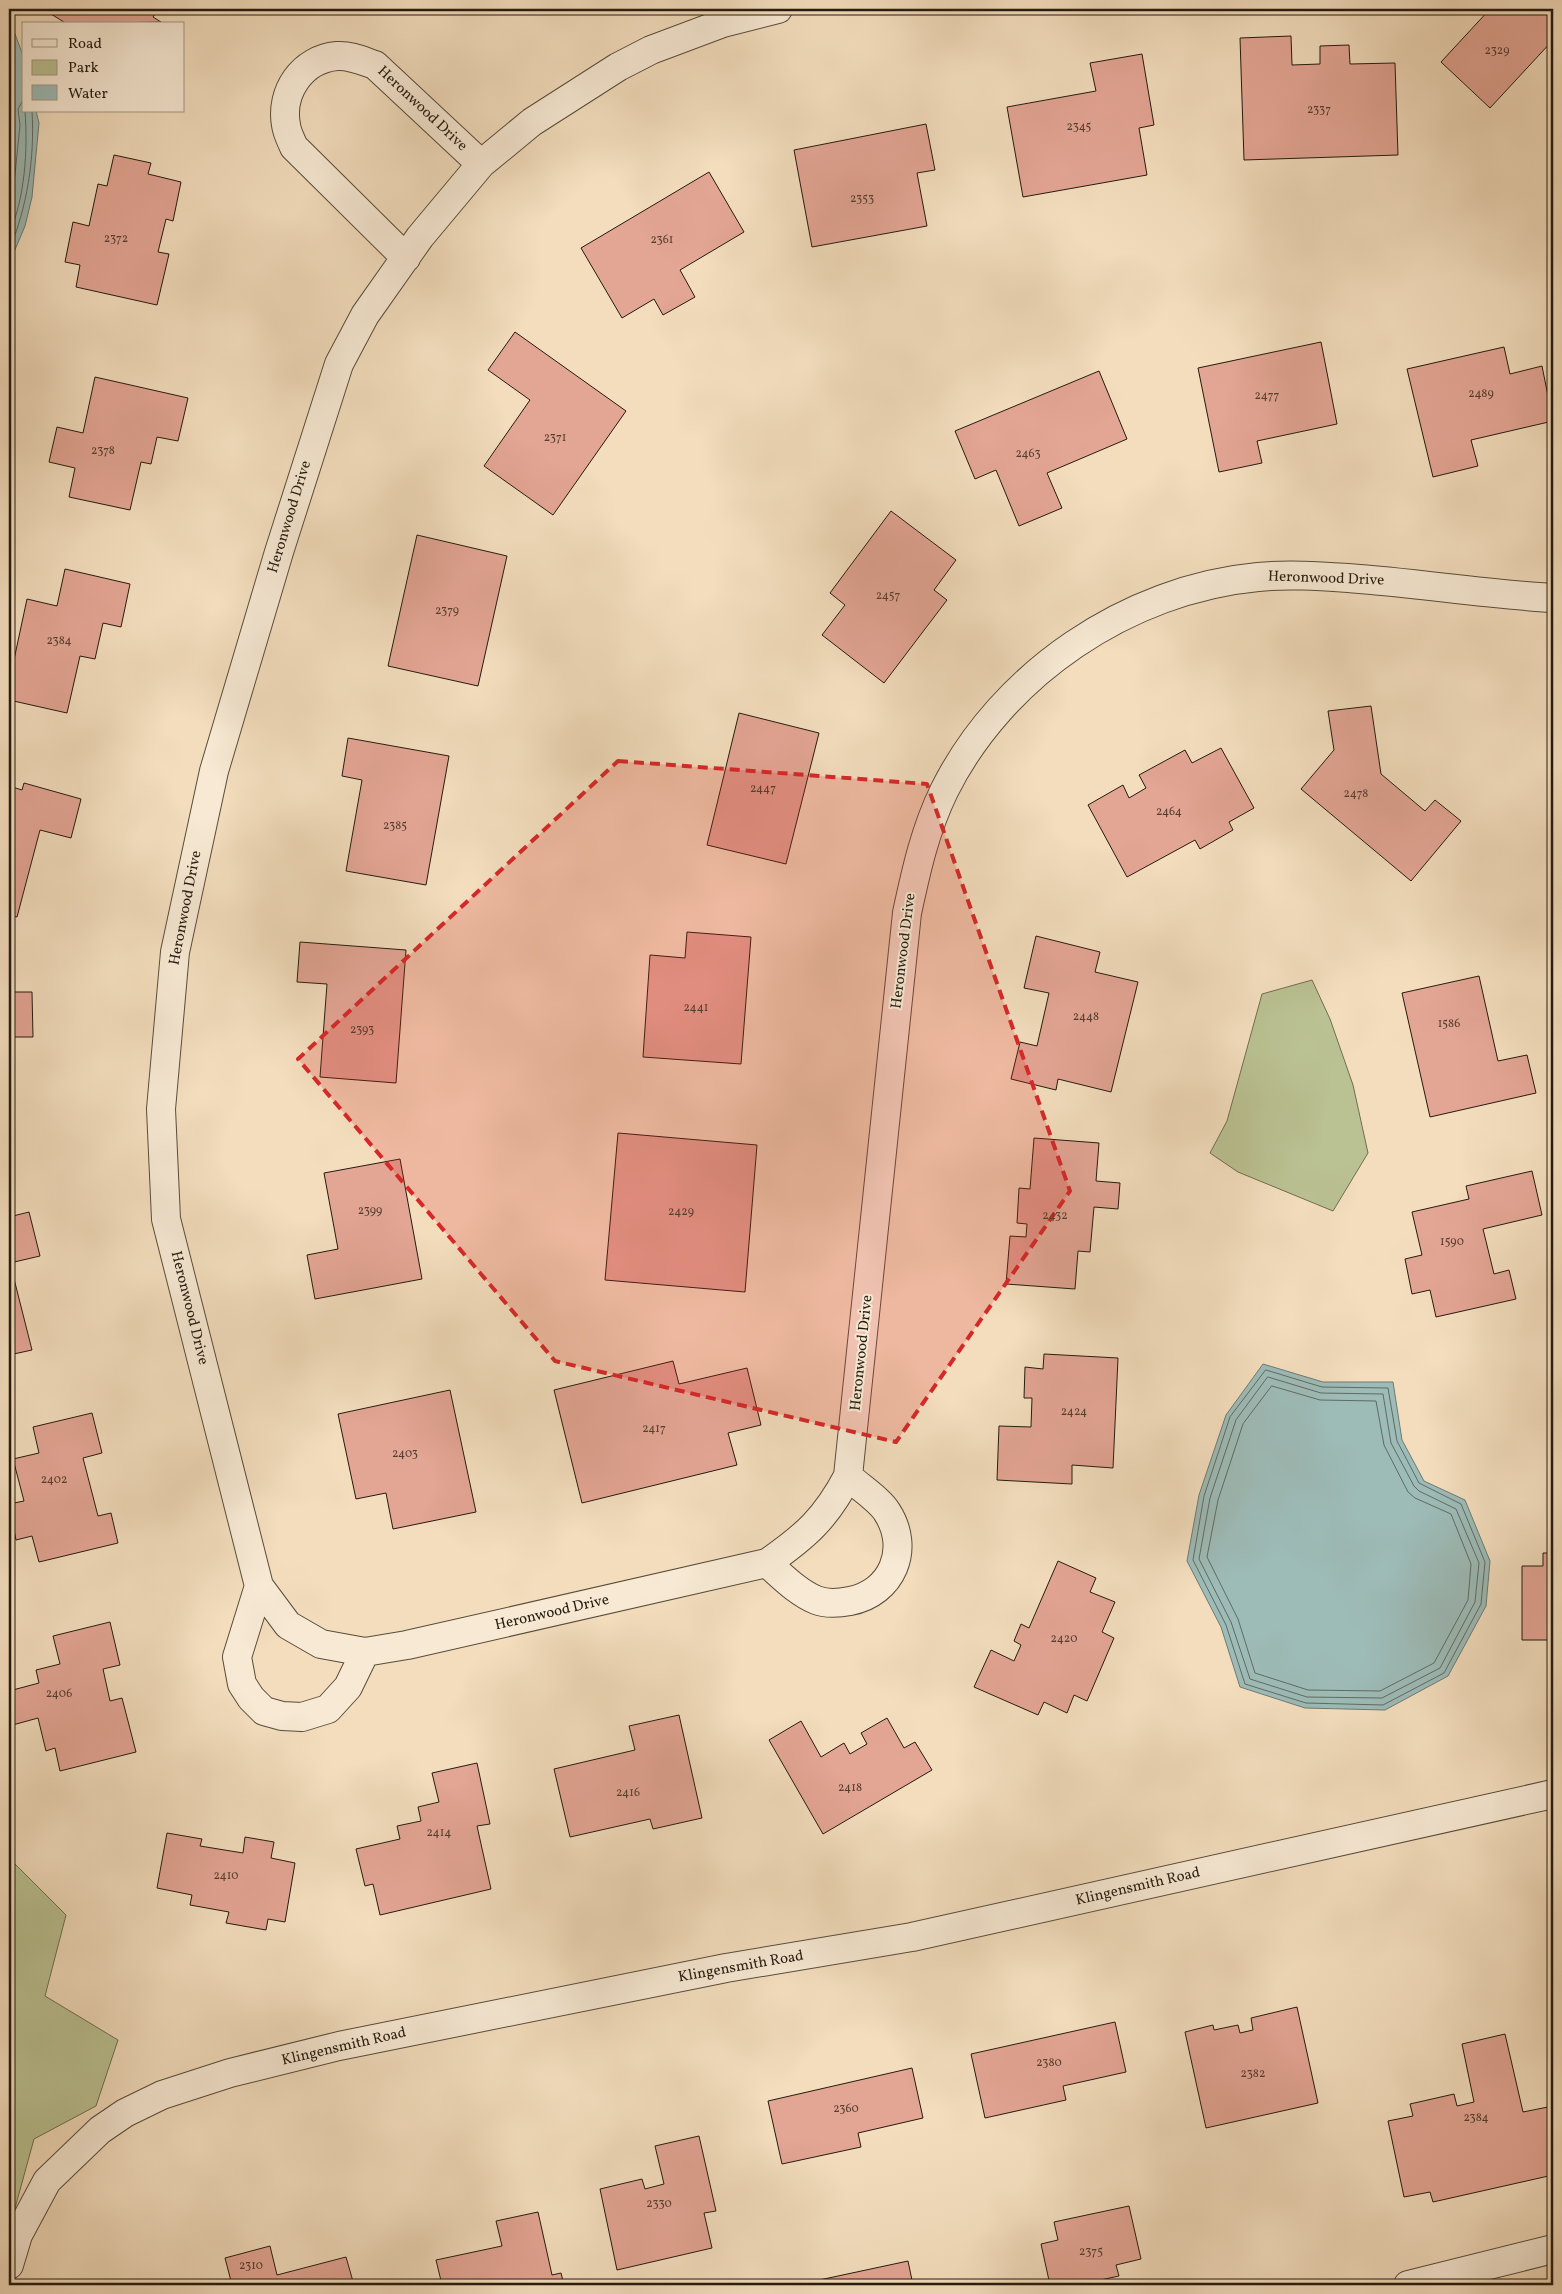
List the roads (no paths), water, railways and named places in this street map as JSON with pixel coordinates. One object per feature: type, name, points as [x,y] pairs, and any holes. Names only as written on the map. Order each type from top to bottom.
[{"type":"street","name":"Heronwood Drive","points":[[778,9],[723,23],[686,36],[618,67],[532,122],[481,164],[406,258],[365,315],[339,364],[279,552],[214,771],[175,952],[161,1109],[166,1219],[259,1586],[288,1625],[321,1644],[365,1652],[407,1645],[528,1619],[767,1562],[815,1527],[836,1500],[848,1476],[907,913],[922,847],[944,791],[978,734],[1052,660],[1092,632],[1159,600],[1206,585],[1258,576],[1318,576],[1553,598]]},
{"type":"street","name":"Heronwood Drive","points":[[406,258],[294,147],[286,126],[285,102],[301,72],[316,62],[337,56],[356,58],[375,65],[481,164]]},
{"type":"street","points":[[767,1562],[794,1587],[817,1600],[840,1603],[864,1598],[884,1585],[895,1566],[897,1539],[887,1512],[848,1476]]},
{"type":"street","points":[[259,1586],[237,1657],[242,1684],[250,1698],[264,1710],[282,1716],[302,1717],[328,1709],[348,1686],[365,1652]]},
{"type":"street","name":"Klingensmith Road","points":[[9,2264],[18,2235],[47,2181],[100,2130],[125,2113],[162,2095],[230,2073],[339,2046],[726,1968],[912,1937],[1553,1794]]},
{"type":"street","points":[[1408,2285],[1553,2249]]},
{"type":"water","points":[[9,18],[22,53],[22,112],[36,112],[39,123],[32,197],[25,226],[9,264]]},
{"type":"water","points":[[1263,1364],[1323,1382],[1393,1382],[1402,1440],[1424,1481],[1465,1500],[1490,1561],[1486,1606],[1448,1676],[1385,1710],[1305,1708],[1240,1687],[1221,1627],[1187,1561],[1199,1495],[1226,1415]]}]
